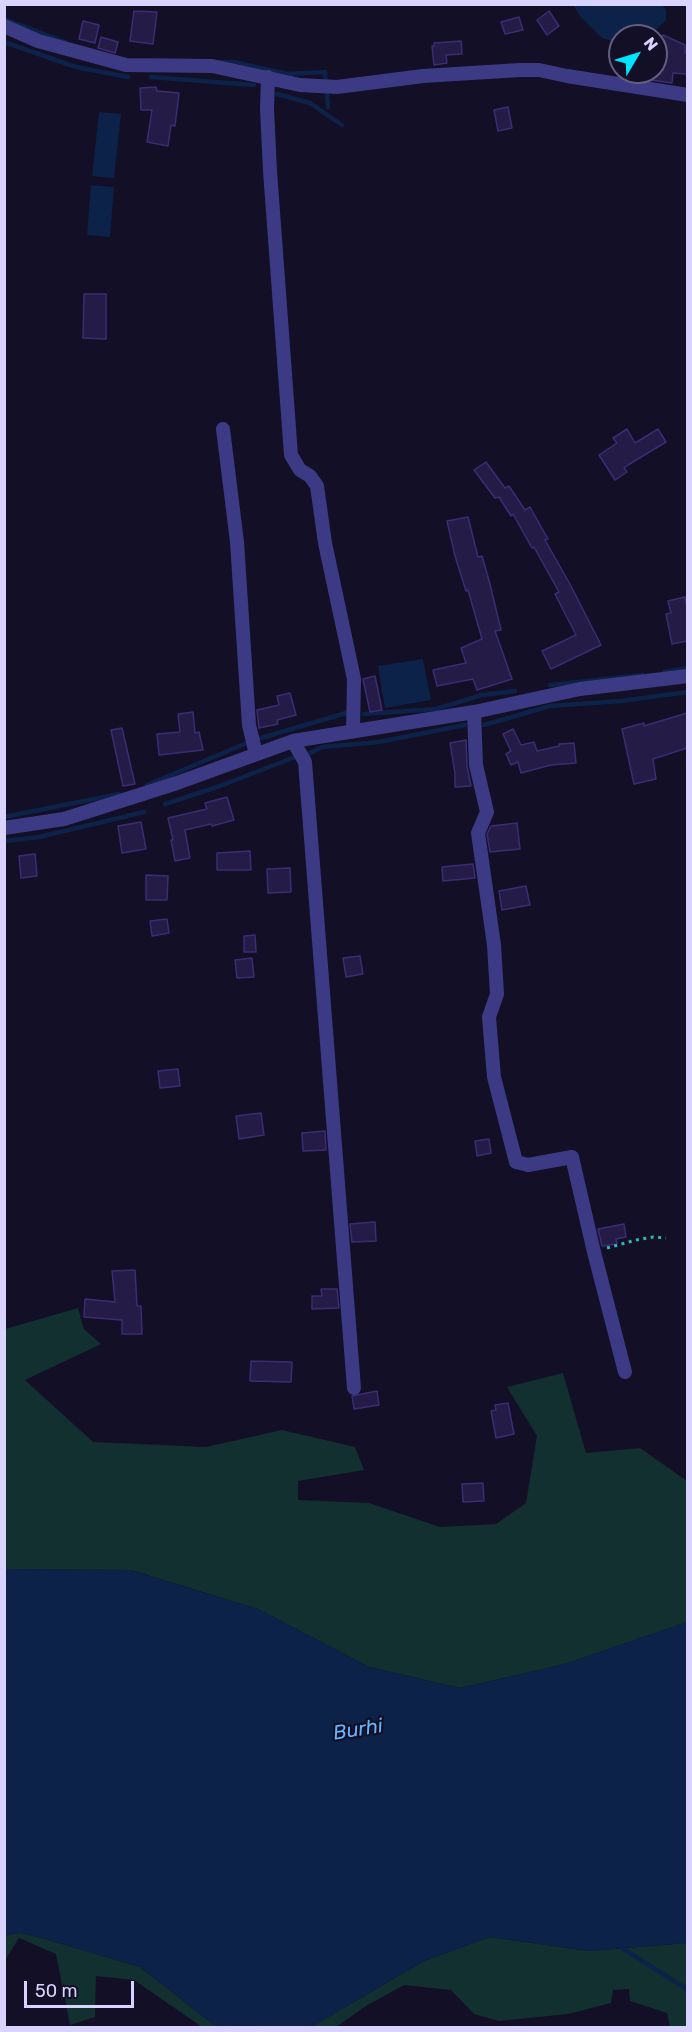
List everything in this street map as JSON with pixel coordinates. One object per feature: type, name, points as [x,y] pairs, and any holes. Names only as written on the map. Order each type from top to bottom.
[{"type":"street","points":[[4,26],[38,41],[126,65],[212,66],[300,85],[337,87],[423,76],[539,70],[687,95]]},
{"type":"street","points":[[268,77],[270,171],[291,455],[300,470],[310,476],[317,486],[325,543],[354,679],[353,731]]},
{"type":"street","points":[[223,429],[237,542],[249,725],[256,754]]},
{"type":"street","points":[[4,828],[64,819],[177,783],[293,741],[474,712],[580,689],[687,676]]},
{"type":"street","points":[[474,712],[476,765],[487,812],[478,833],[494,945],[497,994],[489,1017],[494,1077],[516,1162],[528,1165],[572,1157],[625,1372]]},
{"type":"street","points":[[293,741],[305,762],[354,1388]]},
{"type":"path","points":[[594,1252],[636,1240],[653,1237],[666,1238]]},
{"type":"green space","points":[[78,1308],[84,1329],[101,1344],[25,1380],[93,1442],[206,1447],[282,1430],[355,1447],[364,1470],[298,1481],[298,1500],[369,1503],[440,1527],[496,1524],[526,1503],[537,1436],[507,1387],[563,1373],[586,1453],[640,1448],[687,1481],[687,1622],[565,1664],[460,1688],[369,1667],[258,1609],[131,1570],[5,1569],[5,1329]]},
{"type":"green space","points":[[20,1933],[140,1967],[214,2025],[311,2027],[202,2027],[134,1980],[96,1976],[95,2017],[70,2025],[56,1954],[19,1938],[5,1960],[5,1935]]},
{"type":"green space","points":[[490,1937],[589,1951],[687,1943],[687,2027],[670,2027],[667,2013],[630,2001],[629,1989],[613,1990],[611,2003],[568,2014],[499,2021],[474,2014],[451,1990],[404,1985],[366,2006],[336,2027],[311,2027],[424,1961]]},
{"type":"water","points":[[573,5],[662,5],[666,10],[666,20],[662,24],[608,24],[608,40],[602,38],[580,16]]},
{"type":"water","points":[[99,112],[121,114],[114,178],[92,176]]},
{"type":"water","points":[[91,185],[114,187],[110,237],[87,235]]},
{"type":"water","points":[[423,659],[431,700],[385,708],[378,666]]},
{"type":"water","name":"Burhi","points":[[5,1569],[130,1570],[258,1609],[369,1667],[460,1688],[565,1664],[687,1622],[687,1943],[589,1951],[490,1937],[424,1961],[311,2027],[214,2025],[140,1967],[42,1938],[20,1933],[5,1935]]},
{"type":"building","points":[[134,11],[157,12],[153,44],[130,41]]},
{"type":"building","points":[[549,11],[559,26],[547,35],[537,20]]},
{"type":"building","points":[[519,17],[523,30],[505,34],[501,22]]},
{"type":"building","points":[[83,21],[99,25],[95,43],[79,39]]},
{"type":"building","points":[[101,37],[118,42],[115,53],[98,48]]},
{"type":"building","points":[[668,37],[685,45],[685,53],[687,53],[687,74],[673,73],[672,83],[668,82]]},
{"type":"building","points":[[461,41],[462,54],[446,55],[447,63],[434,65],[432,46],[434,43]]},
{"type":"building","points":[[156,87],[157,91],[179,93],[175,126],[171,125],[168,146],[147,142],[152,110],[141,110],[140,88]]},
{"type":"building","points":[[508,107],[512,128],[498,131],[494,110]]},
{"type":"building","points":[[84,294],[106,294],[106,339],[83,338]]},
{"type":"building","points":[[627,429],[635,443],[658,429],[666,442],[628,465],[624,468],[627,472],[615,480],[599,455],[617,443],[613,438]]},
{"type":"building","points":[[486,462],[505,488],[509,486],[525,510],[530,507],[601,645],[551,669],[542,651],[576,635],[555,594],[559,592],[534,547],[532,548],[513,514],[511,516],[499,497],[495,498],[474,470]]},
{"type":"building","points":[[468,517],[478,557],[482,556],[501,630],[495,631],[512,679],[477,690],[473,679],[437,686],[433,670],[466,663],[461,648],[482,639],[468,590],[466,591],[455,556],[447,521]]},
{"type":"building","points":[[685,597],[687,641],[672,644],[666,614],[671,613],[668,601]]},
{"type":"building","points":[[375,676],[382,710],[370,712],[363,679]]},
{"type":"building","points":[[290,693],[296,715],[277,720],[278,724],[259,728],[257,710],[279,705],[277,696]]},
{"type":"building","points":[[193,712],[195,733],[199,732],[203,750],[159,755],[157,734],[180,732],[178,714]]},
{"type":"building","points":[[687,713],[687,748],[653,759],[656,779],[634,784],[622,729],[644,723],[644,726]]},
{"type":"building","points":[[122,728],[135,784],[123,786],[111,730]]},
{"type":"building","points":[[513,729],[521,745],[534,742],[537,751],[559,746],[559,744],[574,743],[576,763],[551,765],[521,773],[518,762],[511,765],[506,754],[511,751],[503,734]]},
{"type":"building","points":[[466,740],[467,766],[471,786],[455,787],[450,743]]},
{"type":"building","points":[[227,797],[234,820],[185,830],[190,858],[175,861],[168,818],[207,809],[205,803]]},
{"type":"building","points":[[141,822],[146,849],[122,853],[118,826]]},
{"type":"building","points":[[517,823],[520,849],[490,852],[487,834],[491,826]]},
{"type":"building","points":[[250,851],[251,870],[217,870],[217,853]]},
{"type":"building","points":[[35,854],[37,876],[21,878],[19,856]]},
{"type":"building","points":[[473,864],[475,878],[443,881],[442,867]]},
{"type":"building","points":[[290,868],[291,892],[268,893],[267,869]]},
{"type":"building","points":[[146,875],[168,876],[167,900],[146,900]]},
{"type":"building","points":[[526,886],[530,905],[502,910],[499,891]]},
{"type":"building","points":[[167,919],[169,933],[152,936],[150,921]]},
{"type":"building","points":[[255,935],[256,952],[244,952],[244,936]]},
{"type":"building","points":[[360,956],[363,974],[346,977],[343,958]]},
{"type":"building","points":[[252,958],[254,977],[237,978],[235,960]]},
{"type":"building","points":[[178,1069],[180,1086],[160,1088],[158,1071]]},
{"type":"building","points":[[261,1113],[264,1135],[239,1139],[236,1116]]},
{"type":"building","points":[[325,1131],[326,1150],[303,1151],[302,1133]]},
{"type":"building","points":[[489,1139],[491,1153],[477,1156],[475,1141]]},
{"type":"building","points":[[375,1222],[376,1241],[352,1242],[350,1224]]},
{"type":"building","points":[[624,1224],[626,1237],[616,1239],[617,1244],[602,1246],[598,1229]]},
{"type":"building","points":[[135,1270],[137,1306],[141,1306],[142,1334],[122,1334],[122,1320],[84,1317],[85,1299],[115,1302],[112,1271]]},
{"type":"building","points":[[321,1289],[337,1289],[339,1308],[312,1309],[312,1296],[322,1296]]},
{"type":"building","points":[[251,1361],[292,1362],[291,1382],[250,1381]]},
{"type":"building","points":[[377,1391],[379,1405],[354,1409],[352,1396]]},
{"type":"building","points":[[508,1403],[514,1434],[496,1438],[491,1411],[496,1410],[495,1405]]},
{"type":"building","points":[[483,1483],[484,1501],[463,1502],[462,1484]]},
{"type":"waterway","points":[[4,19],[65,42]]},
{"type":"waterway","points":[[4,42],[76,67],[128,77]]},
{"type":"waterway","points":[[220,62],[234,62],[287,74],[325,72],[328,107]]},
{"type":"waterway","points":[[151,77],[254,85]]},
{"type":"waterway","points":[[277,94],[310,103],[342,125]]},
{"type":"waterway","points":[[664,672],[688,668]]},
{"type":"waterway","points":[[550,685],[643,675]]},
{"type":"waterway","points":[[364,714],[436,709],[482,695],[515,691]]},
{"type":"waterway","points":[[484,725],[550,706],[621,701],[688,692]]},
{"type":"waterway","points":[[261,738],[346,713]]},
{"type":"waterway","points":[[308,754],[322,747],[379,742],[465,725]]},
{"type":"waterway","points":[[147,785],[247,743]]},
{"type":"waterway","points":[[165,804],[295,757]]},
{"type":"waterway","points":[[4,817],[119,794]]},
{"type":"waterway","points":[[4,841],[39,837],[144,812]]},
{"type":"waterway","points":[[622,1948],[688,1990]]}]
